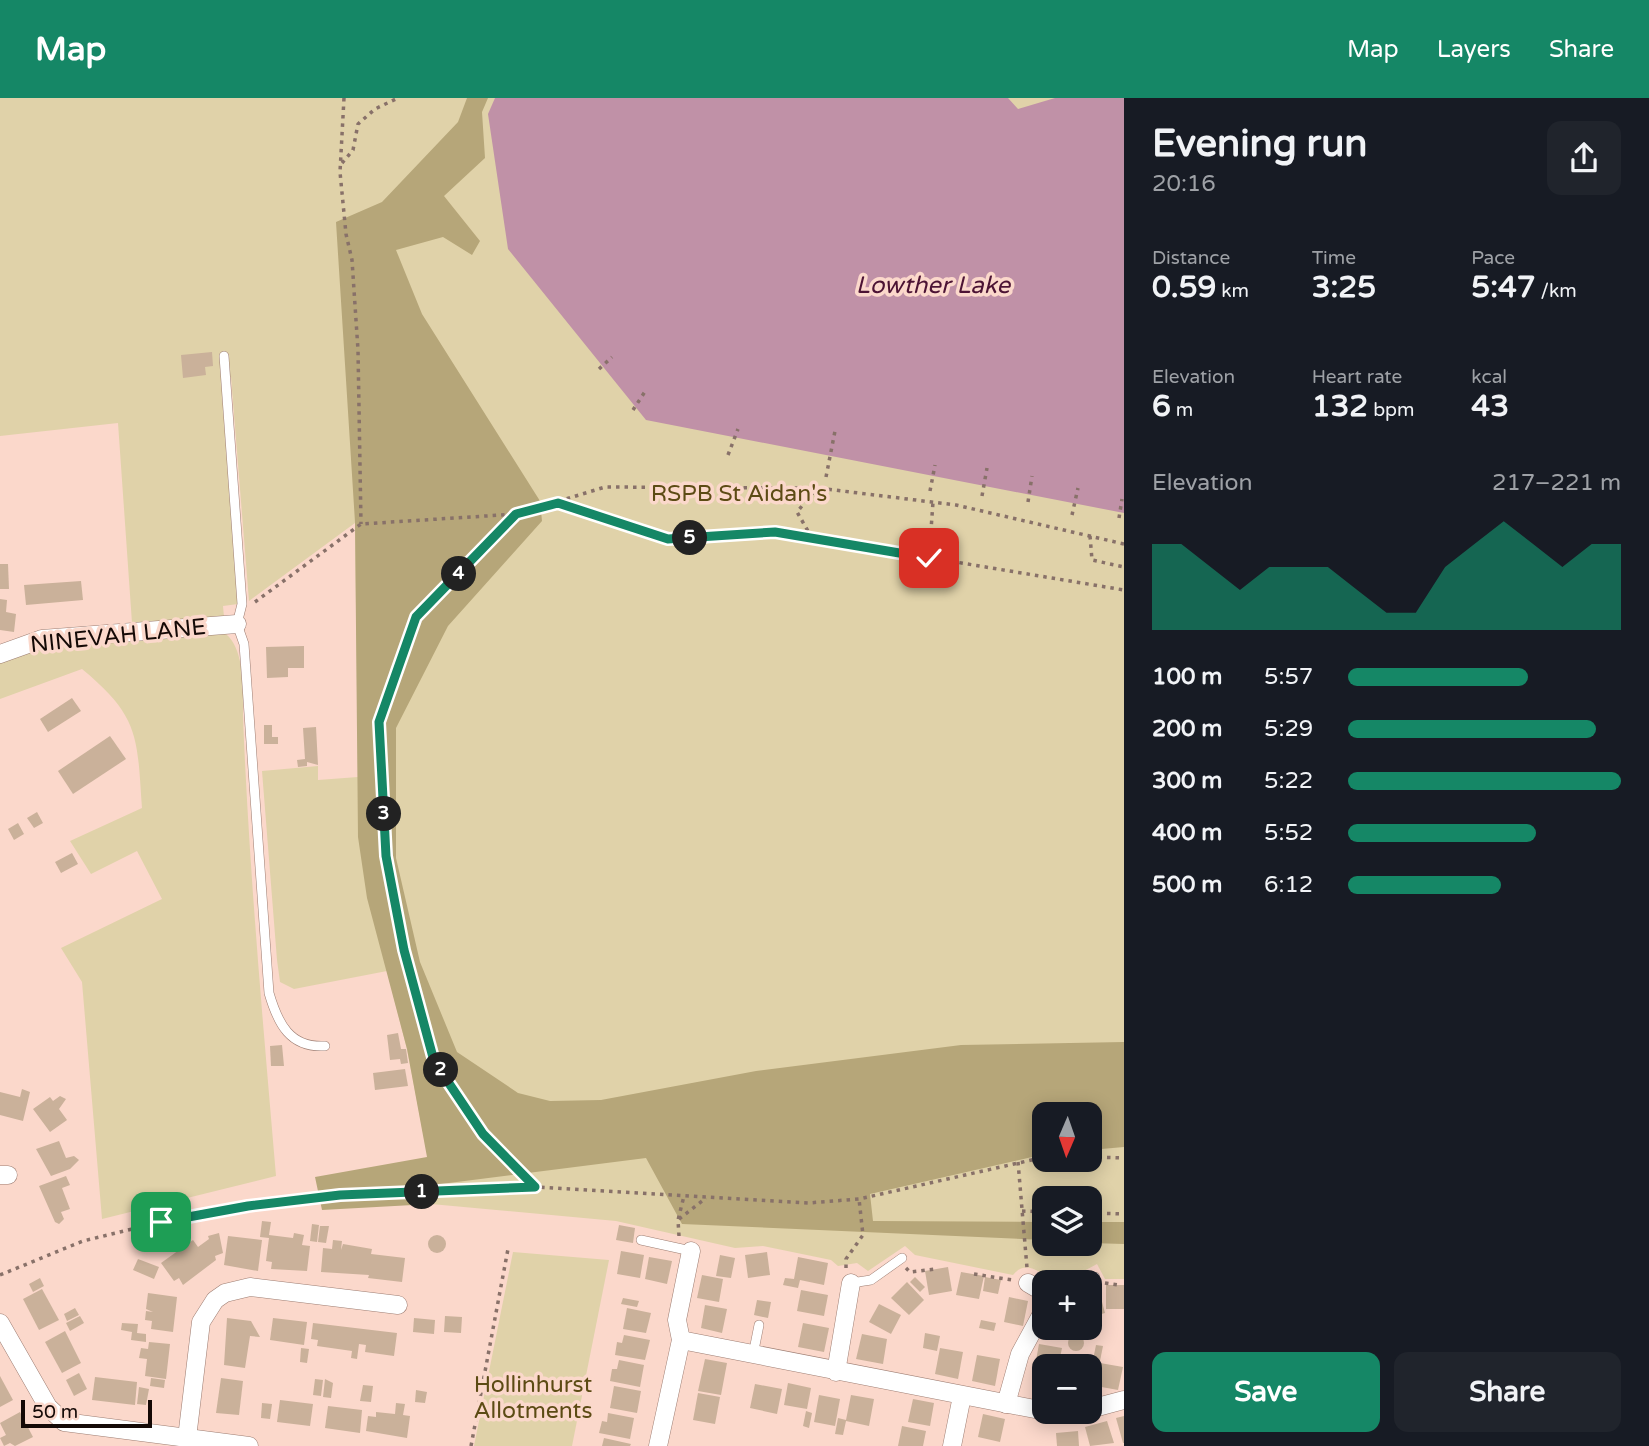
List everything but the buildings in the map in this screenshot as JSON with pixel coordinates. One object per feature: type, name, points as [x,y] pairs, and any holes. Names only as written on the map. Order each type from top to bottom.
[{"type":"street","name":"NINEVAH LANE","points":[[0,654],[42,639],[237,624]]},
{"type":"street","points":[[658,1446],[681,1340],[677,1320],[691,1251]]},
{"type":"street","points":[[836,1372],[852,1283]]},
{"type":"street","points":[[1028,1283],[1032,1285]]},
{"type":"street","points":[[187,1438],[201,1322],[215,1300],[225,1293],[250,1287],[398,1305]]},
{"type":"street","points":[[0,1323],[48,1407],[64,1422],[249,1446]]},
{"type":"street","points":[[1006,1404],[1020,1354],[1032,1332]]},
{"type":"street","points":[[681,1340],[1032,1409]]},
{"type":"street","points":[[952,1446],[962,1396]]},
{"type":"street","points":[[1102,1406],[1124,1400]]},
{"type":"lane","points":[[224,356],[242,604],[237,624],[244,644],[269,993],[276,1017],[285,1030],[308,1047],[325,1046]]},
{"type":"lane","points":[[641,1240],[691,1251]]},
{"type":"lane","points":[[852,1283],[871,1280],[901,1259]]},
{"type":"lane","points":[[753,1355],[759,1325]]},
{"type":"path","points":[[344,98],[340,172],[352,260],[358,350],[361,524]]},
{"type":"path","points":[[340,164],[353,150],[358,124],[375,109],[398,98]]},
{"type":"path","points":[[599,369],[612,357]]},
{"type":"path","points":[[633,410],[646,390]]},
{"type":"path","points":[[728,455],[738,429]]},
{"type":"path","points":[[826,477],[835,431]]},
{"type":"path","points":[[930,491],[935,465]]},
{"type":"path","points":[[982,496],[987,468]]},
{"type":"path","points":[[1028,502],[1032,476]]},
{"type":"path","points":[[237,624],[248,608],[361,524],[516,514],[605,488],[818,488],[933,502],[1124,544]]},
{"type":"path","points":[[812,538],[797,512],[818,488]]},
{"type":"path","points":[[1072,515],[1078,488]]},
{"type":"path","points":[[1119,518],[1122,499]]},
{"type":"path","points":[[929,558],[933,502]]},
{"type":"path","points":[[558,503],[668,539],[775,532],[1124,590]]},
{"type":"path","points":[[516,514],[416,617],[379,722],[386,856],[404,950],[434,1061],[483,1134],[535,1187]]},
{"type":"path","points":[[1090,536],[1092,560],[1124,567]]},
{"type":"path","points":[[1102,1157],[1124,1158]]},
{"type":"path","points":[[0,1275],[83,1241],[161,1222],[248,1206],[340,1195],[535,1187],[808,1203],[859,1199],[1032,1159]]},
{"type":"path","points":[[974,1274],[1028,1283],[1018,1162]]},
{"type":"path","points":[[684,1196],[678,1220],[680,1240],[691,1251]]},
{"type":"path","points":[[678,1220],[708,1197]]},
{"type":"path","points":[[852,1283],[845,1262],[863,1234],[859,1199]]},
{"type":"path","points":[[1022,1211],[1032,1211]]},
{"type":"path","points":[[1102,1213],[1124,1214]]},
{"type":"path","points":[[471,1446],[508,1249]]},
{"type":"path","points":[[901,1259],[909,1272],[936,1269]]},
{"type":"green space","name":"RSPB St Aidan's","points":[[0,98],[1124,98],[1124,1279],[1105,1279],[1097,1264],[1085,1270],[1036,1270],[1025,1267],[1013,1275],[915,1255],[905,1246],[868,1271],[857,1263],[838,1266],[831,1260],[763,1246],[735,1248],[616,1221],[431,1204],[433,1185],[407,1049],[387,971],[294,989],[280,982],[277,960],[262,771],[318,766],[318,780],[358,777],[355,523],[249,601],[231,377],[221,378],[238,604],[223,606],[224,617],[132,623],[118,423],[0,436]]},
{"type":"green space","points":[[223,632],[236,648],[242,671],[253,889],[276,1176],[102,1219],[82,982],[61,948],[162,899],[137,851],[91,874],[70,841],[142,808],[136,745],[125,715],[101,686],[82,669],[0,699],[0,660],[25,648]]},
{"type":"green space","name":"Hollinhurst Allotments","points":[[513,1252],[609,1260],[572,1446],[474,1446]]},
{"type":"shaded area","points":[[467,98],[488,98],[482,112],[485,158],[444,196],[480,241],[472,255],[443,237],[396,250],[422,314],[540,501],[542,521],[448,626],[396,728],[396,858],[420,962],[457,1052],[518,1093],[550,1101],[601,1100],[756,1071],[961,1045],[1124,1042],[1124,1147],[1102,1149],[1102,1102],[1032,1102],[1032,1157],[870,1194],[873,1221],[1032,1222],[1032,1239],[682,1224],[646,1158],[433,1185],[431,1204],[322,1210],[315,1177],[427,1157],[407,1049],[367,898],[358,837],[355,522],[336,222],[382,202],[458,122]]},
{"type":"shaded area","points":[[1102,1222],[1124,1222],[1124,1244],[1102,1243]]},
{"type":"water","name":"Lowther Lake","points":[[495,98],[1008,98],[1018,109],[1055,98],[1124,98],[1124,513],[646,420],[508,249],[488,114]]},
{"type":"route","points":[[161,1222],[248,1206],[340,1195],[535,1187],[483,1134],[434,1061],[404,950],[386,856],[379,722],[416,617],[516,514],[558,503],[668,539],[775,532],[929,558]]}]
